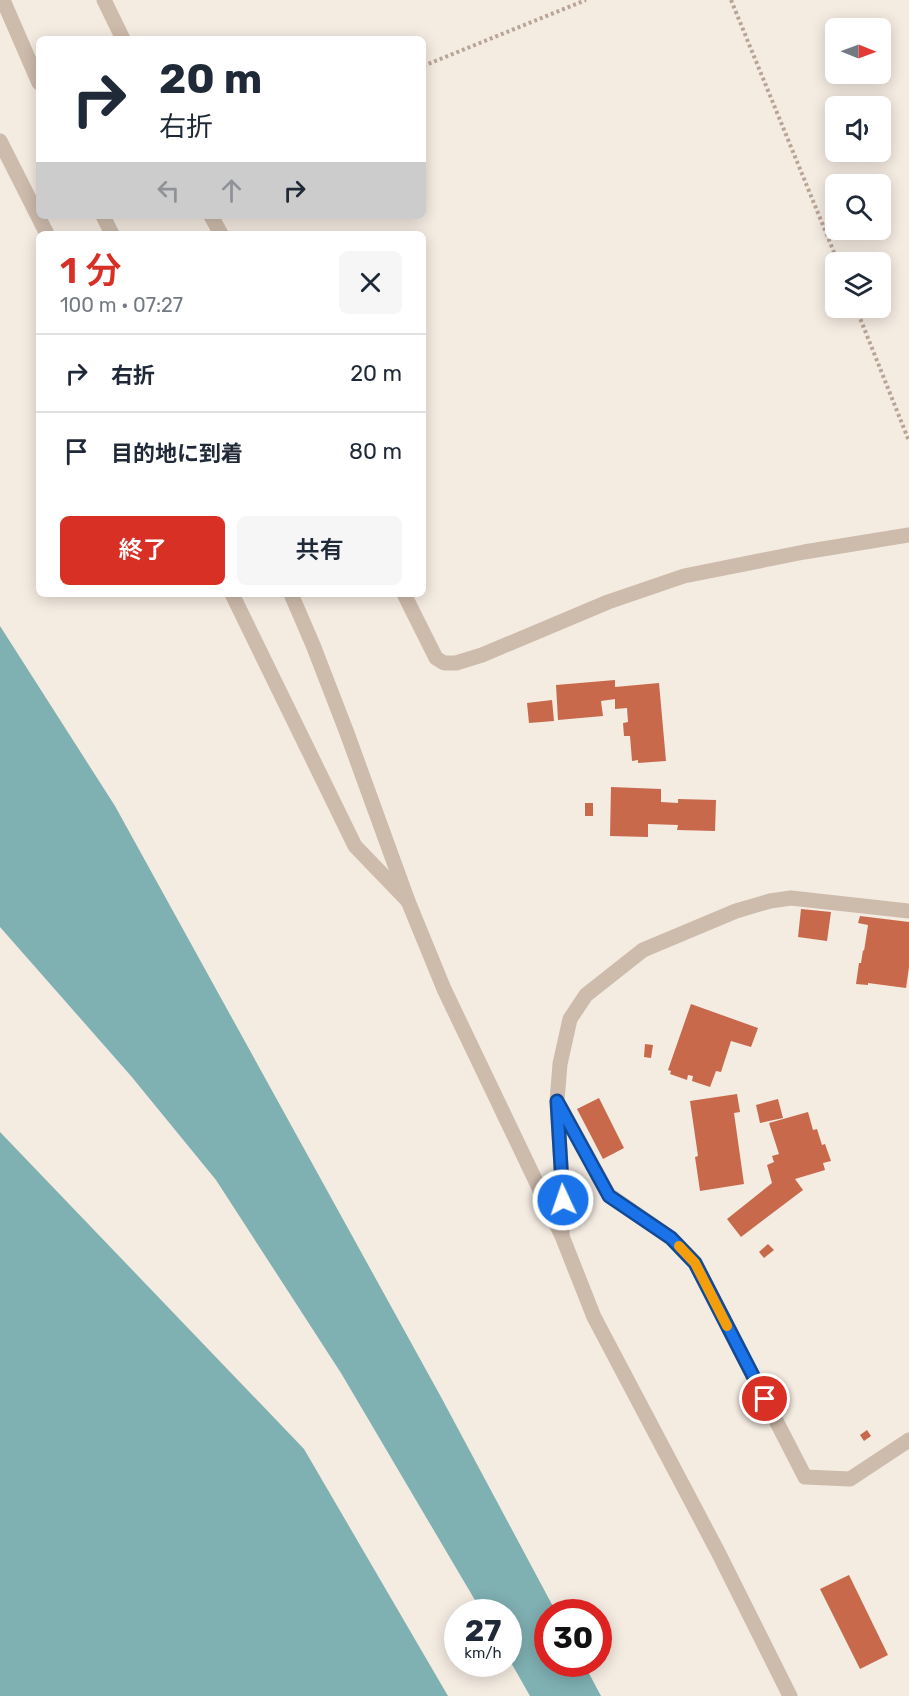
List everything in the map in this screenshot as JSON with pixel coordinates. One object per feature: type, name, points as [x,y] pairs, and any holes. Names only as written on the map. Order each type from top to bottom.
[{"type":"street","points":[[3,0],[36,76]]},
{"type":"street","points":[[104,0],[122,36]]},
{"type":"street","points":[[0,141],[36,212]]},
{"type":"street","points":[[406,597],[436,658],[444,663],[456,663],[482,655],[608,602],[684,576],[804,552],[909,535]]},
{"type":"street","points":[[233,597],[355,846],[408,900]]},
{"type":"street","points":[[292,597],[313,645],[408,900],[444,989],[562,1236],[594,1317],[718,1552],[790,1696]]},
{"type":"street","points":[[562,1236],[563,1200],[557,1101],[560,1064],[570,1019],[585,995],[643,950],[736,911],[770,901],[791,898],[909,911]]},
{"type":"street","points":[[557,1101],[609,1196],[671,1238],[695,1263],[805,1477],[850,1479],[909,1440]]},
{"type":"path","points":[[426,65],[586,0]]},
{"type":"path","points":[[731,0],[834,252]]},
{"type":"path","points":[[860,318],[909,441]]},
{"type":"water","points":[[0,626],[115,806],[441,1397],[549,1599],[534,1599],[534,1677],[591,1677],[601,1696],[530,1696],[519,1677],[522,1677],[522,1599],[474,1599],[341,1373],[216,1180],[131,1076],[0,927]]},
{"type":"water","points":[[0,1132],[304,1449],[448,1696],[0,1696]]},
{"type":"building","points":[[615,680],[615,687],[659,683],[666,761],[638,763],[638,760],[632,761],[630,736],[624,736],[623,723],[628,722],[627,708],[615,709],[615,699],[601,701],[603,716],[558,720],[556,685]]},
{"type":"building","points":[[552,700],[554,721],[529,723],[527,703]]},
{"type":"building","points":[[611,787],[661,789],[661,802],[678,803],[678,799],[716,800],[715,831],[677,830],[678,825],[648,824],[648,837],[610,836]]},
{"type":"building","points":[[585,803],[593,803],[593,816],[585,816]]},
{"type":"building","points":[[801,909],[831,912],[827,941],[798,937]]},
{"type":"building","points":[[860,916],[909,922],[909,967],[906,988],[868,983],[868,985],[856,984],[868,925],[858,923]]},
{"type":"building","points":[[691,1004],[758,1028],[751,1047],[731,1041],[721,1072],[716,1071],[710,1087],[692,1081],[693,1076],[688,1075],[687,1080],[670,1074],[671,1071],[668,1070]]},
{"type":"building","points":[[645,1044],[653,1045],[651,1058],[644,1057]]},
{"type":"building","points":[[737,1094],[740,1112],[734,1113],[744,1184],[700,1191],[695,1157],[698,1156],[690,1101]]},
{"type":"building","points":[[599,1098],[624,1148],[603,1159],[577,1109]]},
{"type":"building","points":[[778,1099],[783,1118],[760,1123],[756,1105]]},
{"type":"building","points":[[808,1112],[813,1130],[817,1129],[822,1145],[825,1144],[831,1161],[823,1163],[825,1170],[795,1179],[803,1190],[741,1237],[727,1219],[772,1183],[767,1165],[774,1162],[772,1156],[779,1154],[769,1123]]},
{"type":"building","points":[[768,1244],[774,1250],[764,1258],[759,1252]]},
{"type":"building","points":[[867,1430],[871,1436],[864,1441],[860,1435]]},
{"type":"building","points":[[849,1575],[888,1655],[860,1669],[820,1589]]},
{"type":"slow traffic","points":[[679,1246],[695,1263],[727,1326]]},
{"type":"route","points":[[563,1200],[557,1101],[609,1196],[671,1238],[695,1263],[765,1399]]}]
